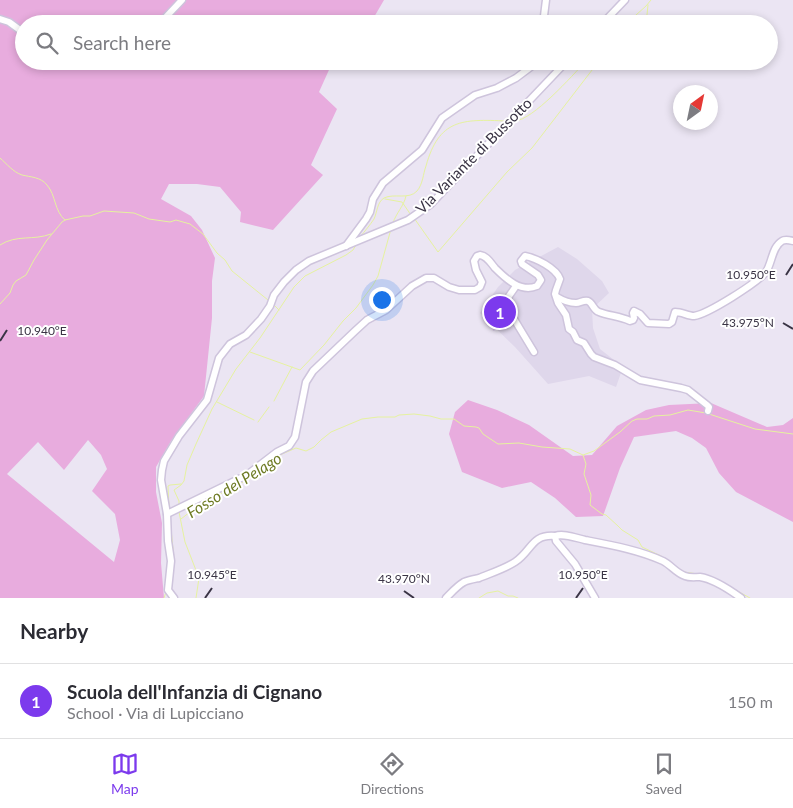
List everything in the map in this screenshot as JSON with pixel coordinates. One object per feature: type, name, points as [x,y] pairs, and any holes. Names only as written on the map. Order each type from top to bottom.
[{"type":"street","points":[[168,15],[182,0]]},
{"type":"street","points":[[544,15],[546,0]]},
{"type":"street","points":[[611,15],[625,0]]},
{"type":"street","points":[[0,19],[15,26]]},
{"type":"street","points":[[349,245],[370,212],[373,199],[383,183],[422,150],[442,118],[475,95],[497,88],[527,70]]},
{"type":"street","name":"Via Variante di Bussotto","points":[[174,598],[168,590],[171,561],[168,541],[170,513],[162,480],[163,466],[179,436],[208,400],[219,358],[230,344],[246,334],[262,319],[270,306],[274,294],[296,270],[309,261],[408,220],[430,204],[558,70]]},
{"type":"street","points":[[557,297],[569,302],[589,302],[599,312],[630,321],[634,318],[634,311],[640,314],[648,323],[669,324],[672,322],[675,312],[696,316],[740,293],[765,272],[780,242],[784,240],[793,241]]},
{"type":"street","points":[[170,513],[248,475],[277,452],[289,446],[295,437],[306,382],[313,371],[367,320],[386,310],[407,290],[430,277],[455,290],[478,289],[482,282],[474,261],[480,255],[485,256],[516,286],[526,289],[534,288],[540,283],[540,278],[522,264],[522,259],[529,256],[550,267],[558,274],[560,279],[555,292],[558,303],[566,315],[568,329],[573,332],[576,338],[584,343],[594,357],[615,365],[640,380],[688,390],[707,405],[708,411]]},
{"type":"street","points":[[516,286],[509,296],[507,303],[514,319],[534,352]]},
{"type":"street","points":[[446,598],[465,582],[505,568],[517,560],[535,541],[546,535],[571,536],[635,551],[668,564],[683,576],[688,578],[700,577],[717,584],[741,598]]},
{"type":"street","points":[[555,536],[556,541],[574,564],[596,598]]},
{"type":"shaded area","points":[[0,0],[384,0],[375,15],[15,15],[15,70],[329,70],[319,92],[337,109],[311,165],[323,175],[273,230],[240,222],[241,212],[220,187],[197,184],[169,184],[161,199],[191,216],[202,230],[215,258],[212,281],[212,318],[204,396],[171,441],[156,467],[156,492],[162,523],[161,563],[164,598],[0,598]],"holes":[[[88,440],[101,455],[107,469],[92,491],[115,514],[120,540],[114,562],[7,474],[38,442],[64,470]]]},
{"type":"shaded area","points":[[558,247],[577,259],[602,281],[609,293],[592,309],[593,328],[600,349],[623,367],[616,387],[589,376],[548,384],[515,347],[480,313],[498,287],[515,270]]},
{"type":"shaded area","points":[[504,297],[513,324],[493,331],[488,299]]},
{"type":"shaded area","points":[[468,400],[497,410],[529,425],[573,456],[592,455],[617,426],[646,410],[669,405],[711,403],[767,427],[783,425],[793,418],[793,522],[736,492],[719,473],[706,448],[692,438],[676,431],[634,437],[620,468],[603,516],[576,517],[555,498],[531,482],[502,488],[462,472],[449,434],[455,412]]},
{"type":"waterway","points":[[636,15],[651,0]]},
{"type":"waterway","points":[[647,15],[648,5]]},
{"type":"waterway","points":[[515,121],[523,119],[542,106],[577,70]]},
{"type":"waterway","points":[[414,218],[438,252],[507,172],[532,148],[592,70]]},
{"type":"waterway","points":[[360,237],[374,219],[379,205],[384,198],[406,196],[417,191],[422,182],[431,150],[445,131],[454,125],[465,122],[506,121]]},
{"type":"waterway","points":[[0,158],[19,174],[45,182],[52,193],[61,216],[65,220]]},
{"type":"waterway","points":[[393,223],[406,196]]},
{"type":"waterway","points":[[385,199],[402,202],[411,215]]},
{"type":"waterway","points":[[65,220],[90,216],[104,211],[134,213],[149,219],[170,222],[176,220],[190,224],[203,234],[232,271],[268,300]]},
{"type":"waterway","points":[[0,304],[10,293],[16,281],[26,275],[47,240],[65,220]]},
{"type":"waterway","points":[[250,352],[300,370],[356,308],[373,285],[378,276],[391,229]]},
{"type":"waterway","points":[[0,245],[13,240],[51,234]]},
{"type":"waterway","points":[[179,506],[174,490],[184,481],[187,465],[212,409],[236,369],[260,338],[294,287],[305,276],[346,255],[356,245]]},
{"type":"waterway","points":[[273,304],[279,310]]},
{"type":"waterway","points":[[274,401],[292,367]]},
{"type":"waterway","points":[[217,402],[254,420]]},
{"type":"waterway","points":[[258,422],[269,407]]},
{"type":"waterway","name":"Fosso del Pelago","points":[[181,519],[195,508],[255,476],[282,454],[296,448],[306,451],[314,447],[331,432],[362,419],[414,414],[441,419],[454,419],[464,426],[479,428],[483,434],[498,444],[519,443],[570,449],[583,455],[594,451],[632,421],[688,410],[706,413],[755,429],[793,434]]},
{"type":"waterway","points":[[583,455],[586,464],[584,474],[591,495],[590,505],[638,540],[642,547],[661,556],[684,572],[705,575]]},
{"type":"waterway","points":[[169,508],[168,486],[181,484]]},
{"type":"waterway","points":[[179,512],[185,542],[199,578],[196,598]]},
{"type":"waterway","points":[[170,519],[174,559]]},
{"type":"waterway","points":[[732,588],[750,598]]},
{"type":"waterway","points":[[479,598],[487,593],[498,591],[518,598]]},
{"type":"waterway","points":[[164,598],[166,592]]},
{"type":"place","name":"Scuola dell'Infanzia di Cignano","points":[[500,312]]}]
